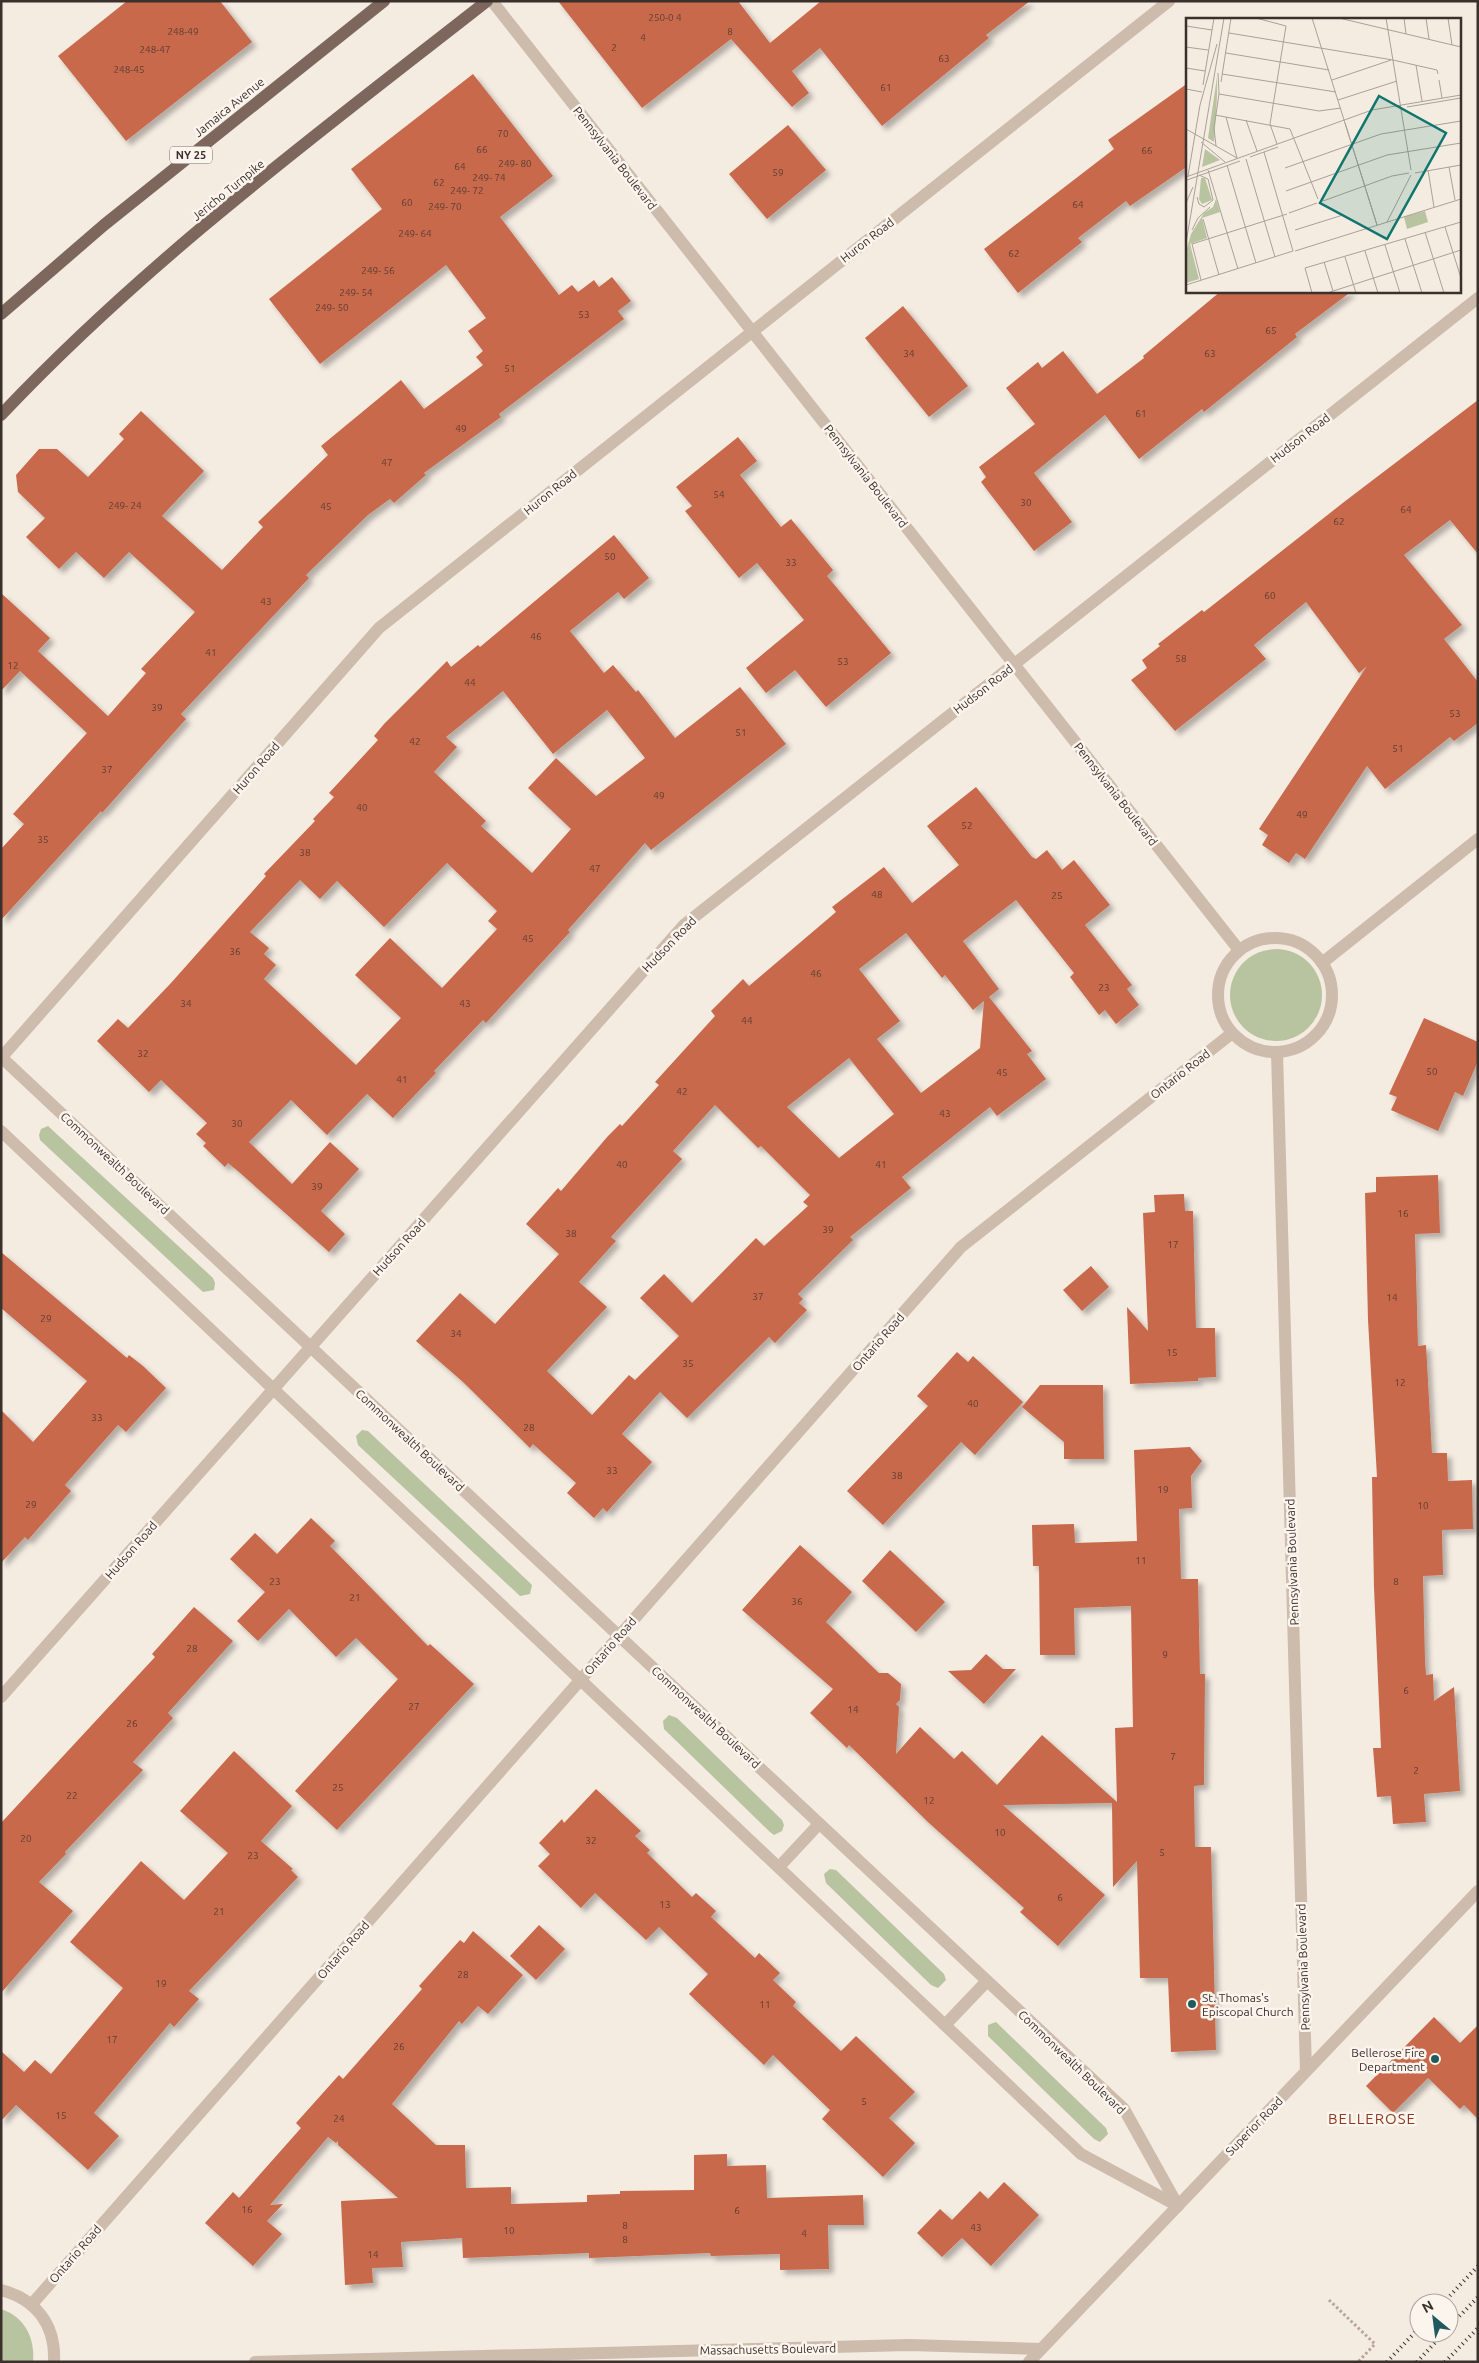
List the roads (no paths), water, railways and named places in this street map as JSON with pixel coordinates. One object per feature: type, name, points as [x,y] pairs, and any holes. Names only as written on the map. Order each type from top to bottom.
[{"type":"main road","name":"Jamaica Avenue","points":[[1,314],[104,225],[384,1]]},
{"type":"main road","name":"Jericho Turnpike","points":[[1,415],[48,365],[120,297],[327,126],[487,1]]},
{"type":"street","name":"Pennsylvania Boulevard","points":[[492,1],[1239,950]]},
{"type":"street","name":"Huron Road","points":[[1,1057],[379,628],[1169,1]]},
{"type":"street","name":"Hudson Road","points":[[1,1697],[684,925],[1478,298]]},
{"type":"street","points":[[1322,963],[1478,839]]},
{"type":"street","points":[[1268,938],[1284,938],[1299,943],[1312,951],[1322,963],[1330,978],[1332,996],[1330,1013],[1322,1028],[1310,1041],[1294,1050],[1277,1053],[1252,1048],[1231,1034],[1222,1020],[1218,1006],[1217,990],[1228,961],[1239,950],[1252,942],[1268,938]]},
{"type":"street","name":"Ontario Road","points":[[32,2304],[961,1247],[1231,1034]]},
{"type":"street","name":"Pennsylvania Boulevard","points":[[1277,1053],[1306,2071]]},
{"type":"street","name":"Commonwealth Boulevard","points":[[1,1057],[1124,2109],[1178,2206]]},
{"type":"street","points":[[1,1131],[1081,2154],[1178,2206]]},
{"type":"street","points":[[779,1867],[819,1824]]},
{"type":"street","name":"Superior Road","points":[[1029,2362],[1478,1891]]},
{"type":"street","points":[[945,2026],[987,1981]]},
{"type":"street","points":[[1,2290],[15,2294],[32,2304],[43,2316],[51,2332],[54,2362]]},
{"type":"street","name":"Massachusetts Boulevard","points":[[256,2362],[497,2358],[909,2346],[1041,2350]]},
{"type":"railway","points":[[1452,2293],[1478,2266]]},
{"type":"railway","points":[[1459,2317],[1478,2297]]},
{"type":"railway","points":[[1445,2362],[1478,2328]]},
{"type":"railway","points":[[1387,2362],[1409,2339]]},
{"type":"railway","points":[[1417,2362],[1435,2343]]},
{"type":"place","name":"St. Thomas's Episcopal Church","points":[[1192,2004]]},
{"type":"place","name":"Bellerose Fire Department","points":[[1435,2059]]},
{"type":"district","name":"BELLEROSE","points":[[1372,2118]]}]
